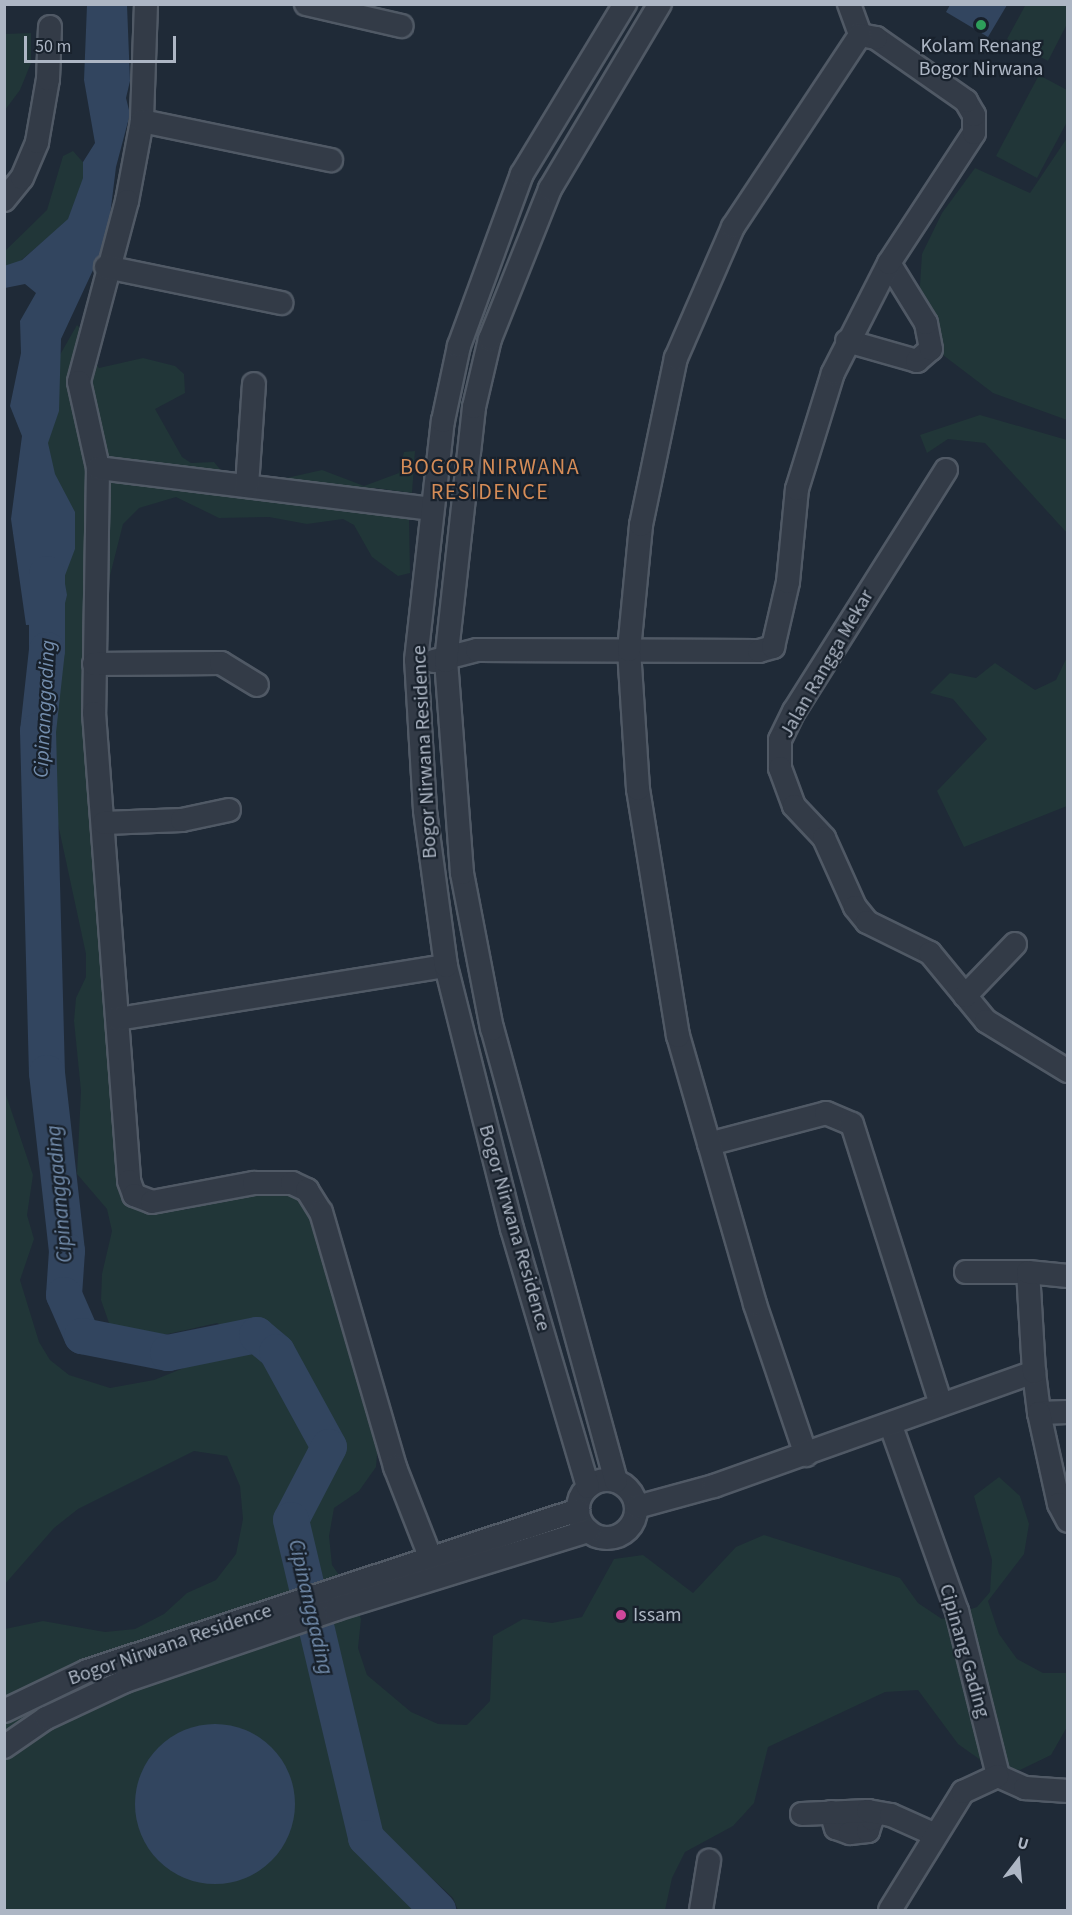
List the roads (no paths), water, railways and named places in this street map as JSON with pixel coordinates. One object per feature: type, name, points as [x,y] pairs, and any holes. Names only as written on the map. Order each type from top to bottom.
[{"type":"street","points":[[146,4],[142,121],[127,201],[106,267],[79,382],[98,468],[94,664],[118,1019],[121,1130],[134,1195],[152,1202],[254,1183],[292,1183],[307,1190],[321,1212],[395,1467],[431,1559]]},
{"type":"street","points":[[306,4],[401,26]]},
{"type":"street","name":"Bogor Nirwana Residence","points":[[588,1487],[487,1137],[446,966],[424,810],[416,660],[431,509],[459,346],[522,174],[625,4]]},
{"type":"street","name":"Bogor Nirwana Residence","points":[[616,1481],[517,1131],[492,1029],[462,873],[446,661],[474,407],[490,339],[550,189],[660,4]]},
{"type":"street","points":[[849,4],[860,34]]},
{"type":"street","points":[[4,200],[22,178],[37,142],[48,79],[50,27]]},
{"type":"street","points":[[416,660],[446,661],[477,650],[759,651],[773,646],[786,593],[797,489],[818,417],[847,341],[889,263],[974,133],[974,115],[966,101],[948,85],[876,38],[860,34]]},
{"type":"street","points":[[806,1455],[755,1304],[710,1144],[691,1088],[658,934],[638,789],[629,650],[641,525],[676,358],[733,227],[860,34]]},
{"type":"street","points":[[142,121],[331,160]]},
{"type":"street","points":[[522,174],[550,189]]},
{"type":"street","points":[[847,341],[917,361],[931,349],[926,323],[889,263]]},
{"type":"street","points":[[106,267],[281,303]]},
{"type":"street","points":[[247,486],[254,384]]},
{"type":"street","points":[[98,468],[431,509]]},
{"type":"street","name":"Jalan Rangga Mekar","points":[[946,470],[794,711],[780,740],[780,768],[794,806],[824,838],[855,907],[867,922],[930,953],[964,996],[1005,1035],[1068,1071]]},
{"type":"street","points":[[94,664],[221,663],[257,685]]},
{"type":"street","points":[[104,823],[182,820],[229,810]]},
{"type":"street","points":[[964,996],[1015,944]]},
{"type":"street","points":[[118,1019],[446,966]]},
{"type":"street","points":[[710,1144],[826,1113],[852,1124],[941,1404]]},
{"type":"street","points":[[487,1137],[517,1131]]},
{"type":"street","points":[[966,1272],[1028,1272],[1068,1276]]},
{"type":"street","points":[[1028,1272],[1039,1413],[1059,1504],[1068,1521]]},
{"type":"street","points":[[637,1508],[806,1455],[1034,1372]]},
{"type":"street","points":[[1039,1413],[1068,1412]]},
{"type":"street","name":"Cipinang Gading","points":[[891,1425],[957,1611],[998,1776]]},
{"type":"street","points":[[288,1615],[334,1600],[588,1531],[616,1538],[632,1526],[637,1508],[630,1491],[616,1481],[588,1487],[578,1510],[431,1559],[334,1600]]},
{"type":"street","points":[[578,1510],[588,1531]]},
{"type":"street","name":"Bogor Nirwana Residence","points":[[4,1711],[87,1671],[288,1615]]},
{"type":"street","name":"Bogor Nirwana Residence","points":[[4,1747],[46,1718],[125,1681],[288,1615]]},
{"type":"street","points":[[890,1911],[963,1792],[998,1776],[1025,1788],[1068,1791]]},
{"type":"street","points":[[802,1814],[868,1811],[891,1815],[936,1834]]},
{"type":"street","points":[[701,1911],[710,1861]]},
{"type":"water","name":"Kolam Renang Bogor Nirwana","points":[[950,4],[1007,5],[988,37],[946,12]]},
{"type":"water","points":[[87,5],[127,5],[130,81],[126,98],[130,114],[116,167],[107,240],[61,339],[59,411],[48,443],[55,474],[75,512],[75,549],[64,578],[67,595],[60,624],[26,625],[11,519],[22,436],[10,406],[21,353],[20,321],[36,293],[25,284],[5,288],[4,266],[22,260],[68,219],[83,178],[83,162],[95,143],[84,80]]},
{"type":"water","points":[[215,1724],[246,1730],[271,1748],[289,1773],[295,1804],[289,1835],[271,1860],[246,1878],[215,1884],[184,1878],[159,1860],[141,1835],[135,1804],[141,1773],[159,1748],[184,1730]]},
{"type":"waterway","name":"Cipinanggading","points":[[47,574],[47,650],[38,731],[47,1073],[67,1251],[64,1295],[82,1336],[168,1353],[257,1335],[277,1352],[329,1447],[291,1520],[366,1838],[438,1910]]},
{"type":"place","name":"Kolam Renang Bogor Nirwana","points":[[981,25]]},
{"type":"place","name":"Issam","points":[[621,1615]]},
{"type":"district","name":"BOGOR NIRWANA RESIDENCE","points":[[490,480]]}]
